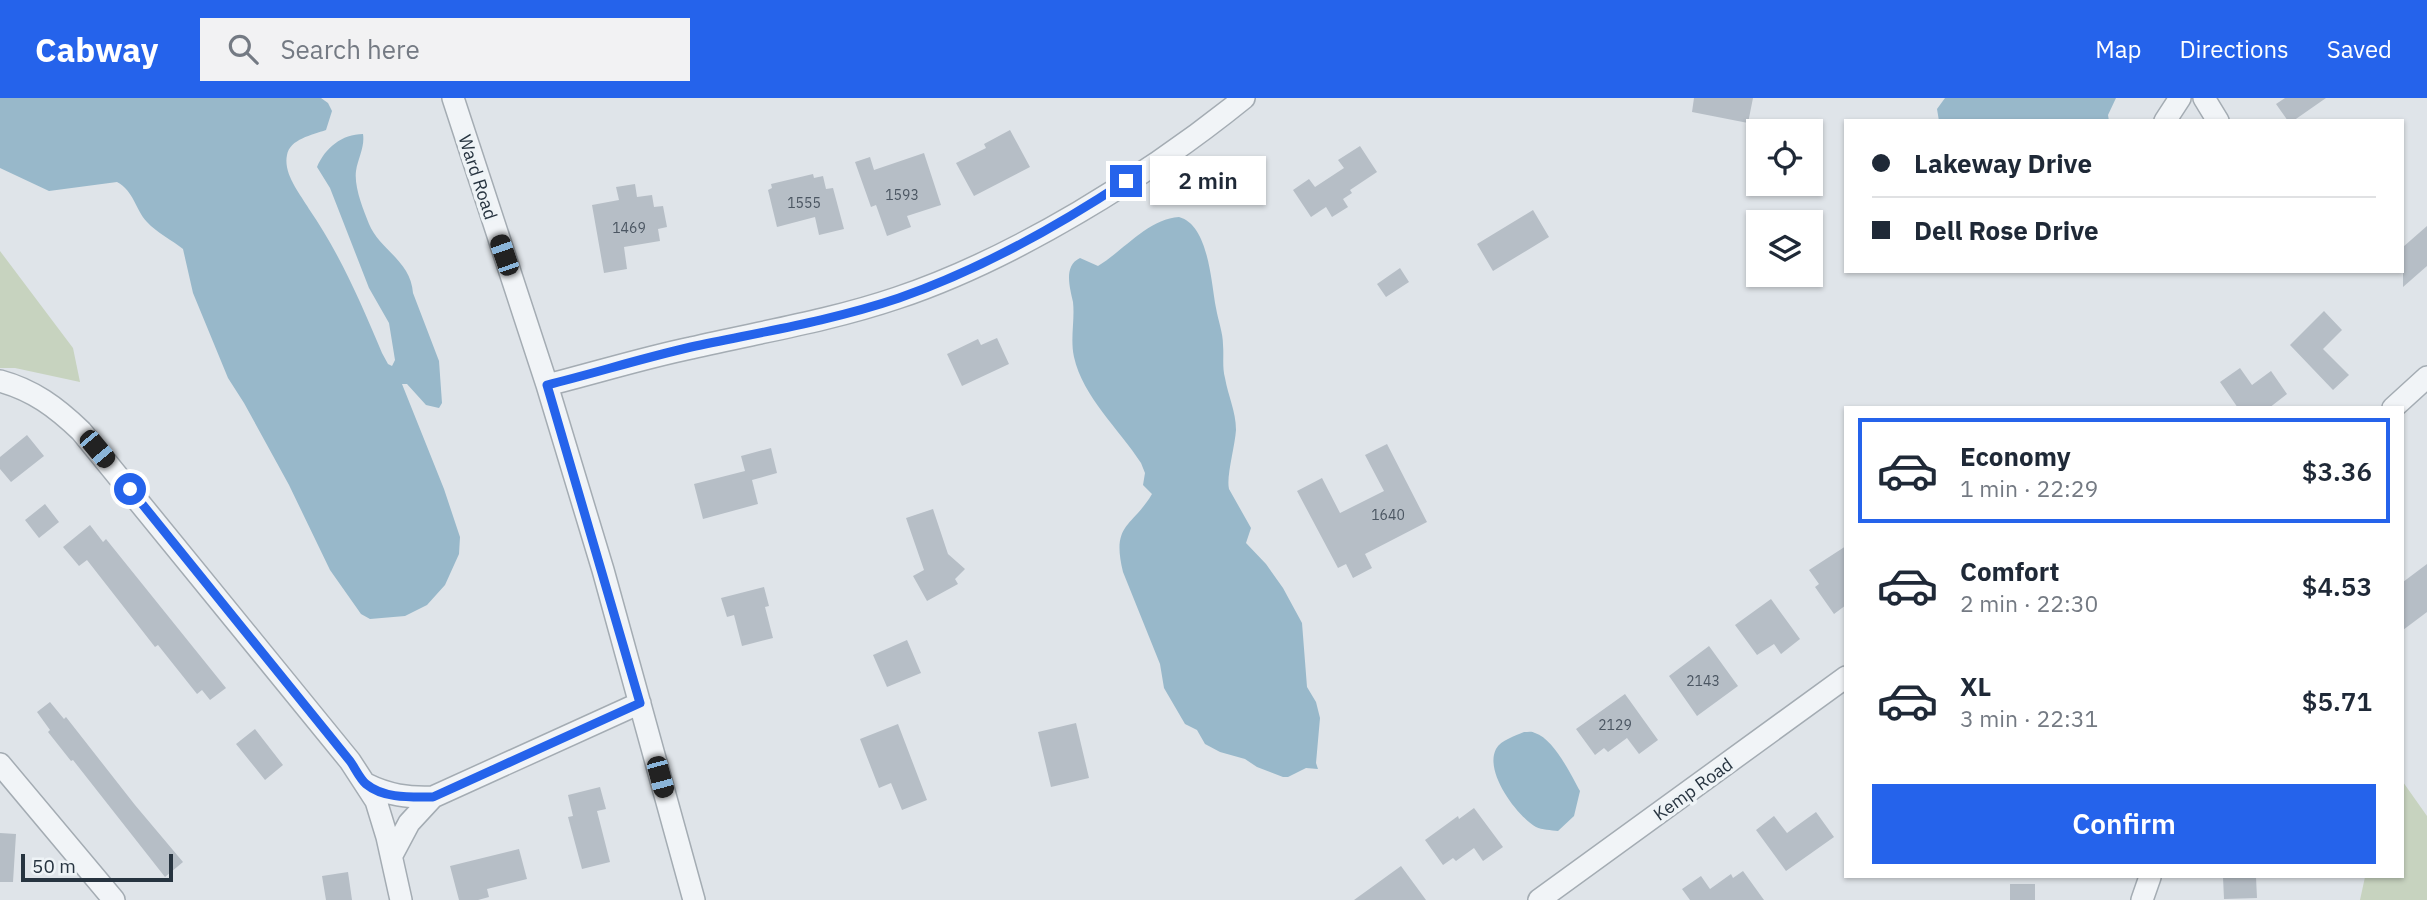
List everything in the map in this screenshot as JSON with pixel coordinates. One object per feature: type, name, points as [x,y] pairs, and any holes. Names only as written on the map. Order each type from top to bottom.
[{"type":"street","name":"Ward Road","points":[[453,98],[547,385],[640,703],[694,900]]},
{"type":"street","points":[[547,385],[689,348],[802,325],[896,299],[933,285],[1000,254],[1105,195],[1207,128],[1244,98]]},
{"type":"street","points":[[2166,119],[2180,98]]},
{"type":"street","points":[[2204,98],[2217,119]]},
{"type":"street","points":[[2395,406],[2427,377]]},
{"type":"street","points":[[0,381],[37,394],[59,410],[97,449],[350,761],[376,802],[392,856],[401,900]]},
{"type":"street","name":"Kemp Road","points":[[1539,900],[1844,678]]},
{"type":"street","points":[[392,856],[409,823],[433,797],[640,703]]},
{"type":"street","points":[[0,764],[114,900]]},
{"type":"street","points":[[366,784],[383,793],[433,797]]},
{"type":"street","points":[[2142,900],[2150,878]]},
{"type":"green space","points":[[0,251],[73,348],[80,382],[15,368],[0,368]]},
{"type":"green space","points":[[2404,783],[2427,816],[2427,900],[2360,900],[2365,878],[2404,878]]},
{"type":"water","points":[[0,98],[321,98],[328,103],[332,111],[326,130],[302,138],[292,145],[287,155],[287,169],[340,261],[382,353],[392,366],[395,360],[389,323],[369,288],[330,188],[317,167],[335,143],[348,136],[363,134],[356,177],[362,205],[374,233],[407,272],[439,361],[442,403],[439,408],[426,405],[407,384],[402,384],[460,537],[459,554],[445,585],[427,605],[405,616],[370,619],[361,614],[330,570],[289,485],[228,378],[193,293],[183,249],[147,222],[131,195],[117,182],[49,191],[0,168]]},
{"type":"water","points":[[1945,98],[2116,98],[2109,119],[1939,119],[1937,109]]},
{"type":"water","points":[[1179,217],[1189,222],[1197,231],[1210,270],[1222,336],[1224,374],[1235,416],[1236,430],[1229,489],[1251,528],[1246,543],[1266,564],[1283,588],[1302,623],[1307,687],[1316,702],[1320,718],[1316,763],[1318,769],[1306,768],[1288,777],[1257,767],[1245,759],[1220,752],[1205,744],[1197,730],[1185,724],[1164,688],[1160,664],[1123,572],[1120,556],[1120,544],[1126,527],[1152,494],[1143,485],[1145,473],[1141,463],[1093,399],[1074,357],[1069,278],[1071,266],[1080,258],[1098,266],[1146,229]]},
{"type":"water","points":[[1524,732],[1534,732],[1549,742],[1580,791],[1574,816],[1558,831],[1538,828],[1528,821],[1512,804],[1498,781],[1493,759],[1496,749],[1505,741]]},
{"type":"building","points":[[1694,98],[1753,98],[1746,123],[1692,112]]},
{"type":"building","points":[[2285,98],[2326,98],[2296,119],[2287,119],[2276,104]]},
{"type":"building","points":[[1010,130],[1030,167],[974,196],[956,163],[986,148],[984,144]]},
{"type":"building","points":[[1360,146],[1377,172],[1350,190],[1352,193],[1343,199],[1348,207],[1332,217],[1326,207],[1311,217],[1293,190],[1309,179],[1315,187],[1344,168],[1338,160]]},
{"type":"building","points":[[924,153],[941,205],[907,216],[911,227],[887,236],[876,205],[871,207],[855,162],[870,157],[874,170]]},
{"type":"building","points":[[813,174],[814,178],[823,176],[826,189],[833,188],[844,229],[819,235],[815,217],[777,227],[768,190],[772,188],[771,184]]},
{"type":"building","points":[[635,184],[637,197],[652,195],[654,207],[663,206],[667,227],[658,229],[660,241],[624,247],[627,269],[604,273],[592,205],[619,200],[616,187]]},
{"type":"building","points":[[1533,210],[1549,237],[1493,271],[1477,244]]},
{"type":"building","points":[[2427,226],[2427,266],[2403,287],[2404,273],[2404,246]]},
{"type":"building","points":[[1400,268],[1409,282],[1386,297],[1377,284]]},
{"type":"building","points":[[2324,311],[2342,330],[2323,349],[2349,375],[2333,390],[2290,345]]},
{"type":"building","points":[[997,338],[1009,364],[962,386],[947,354],[978,339],[981,345]]},
{"type":"building","points":[[2240,368],[2252,385],[2271,371],[2287,394],[2272,406],[2237,406],[2220,382]]},
{"type":"building","points":[[27,435],[44,456],[11,482],[0,469],[0,457]]},
{"type":"building","points":[[1387,444],[1427,522],[1365,554],[1372,568],[1353,578],[1346,564],[1338,568],[1297,491],[1322,478],[1340,513],[1384,491],[1365,455]]},
{"type":"building","points":[[771,448],[777,473],[752,480],[758,504],[703,519],[694,484],[745,471],[741,456]]},
{"type":"building","points":[[45,504],[59,522],[39,538],[25,520]]},
{"type":"building","points":[[933,509],[948,554],[965,569],[955,579],[958,584],[927,601],[913,576],[924,570],[906,518]]},
{"type":"building","points":[[90,525],[103,542],[106,539],[226,688],[210,700],[202,690],[197,694],[158,645],[155,647],[87,560],[79,566],[63,547]]},
{"type":"building","points":[[1844,547],[1844,606],[1834,614],[1815,587],[1819,584],[1809,570]]},
{"type":"building","points":[[2427,564],[2427,612],[2404,629],[2404,581]]},
{"type":"building","points":[[764,587],[769,606],[765,607],[773,638],[742,646],[734,615],[727,617],[721,598]]},
{"type":"building","points":[[1771,599],[1800,639],[1781,654],[1774,644],[1757,655],[1735,625]]},
{"type":"building","points":[[907,640],[921,673],[887,687],[873,655]]},
{"type":"building","points":[[1709,646],[1738,686],[1697,716],[1669,676]]},
{"type":"building","points":[[1625,694],[1658,740],[1639,754],[1627,738],[1608,752],[1604,748],[1595,755],[1576,729]]},
{"type":"building","points":[[50,702],[64,719],[66,717],[183,862],[165,877],[48,732],[50,730],[37,712]]},
{"type":"building","points":[[1076,723],[1089,778],[1051,787],[1038,732]]},
{"type":"building","points":[[898,724],[927,800],[902,810],[891,783],[879,788],[860,739]]},
{"type":"building","points":[[255,729],[283,765],[265,780],[236,744]]},
{"type":"building","points":[[600,787],[606,809],[597,811],[610,862],[582,869],[568,817],[573,816],[568,795]]},
{"type":"building","points":[[1474,808],[1503,847],[1483,861],[1474,848],[1456,861],[1453,858],[1443,865],[1425,840]]},
{"type":"building","points":[[1816,812],[1834,837],[1786,871],[1756,830],[1774,816],[1787,833]]},
{"type":"building","points":[[0,833],[16,834],[13,882],[0,882]]},
{"type":"building","points":[[519,849],[527,879],[487,889],[489,897],[459,900],[450,866]]},
{"type":"building","points":[[1401,866],[1426,900],[1354,900]]},
{"type":"building","points":[[1743,871],[1764,900],[1690,900],[1682,889],[1701,876],[1710,889],[1731,874],[1733,878]]},
{"type":"building","points":[[348,872],[352,900],[326,900],[322,876]]},
{"type":"building","points":[[2223,878],[2256,878],[2257,898],[2224,899]]},
{"type":"building","points":[[2010,884],[2035,884],[2035,900],[2010,900]]},
{"type":"route","points":[[130,489],[366,784],[383,793],[433,797],[640,703],[547,385],[689,348],[802,325],[896,299],[1000,254],[1053,226],[1126,181]]}]
